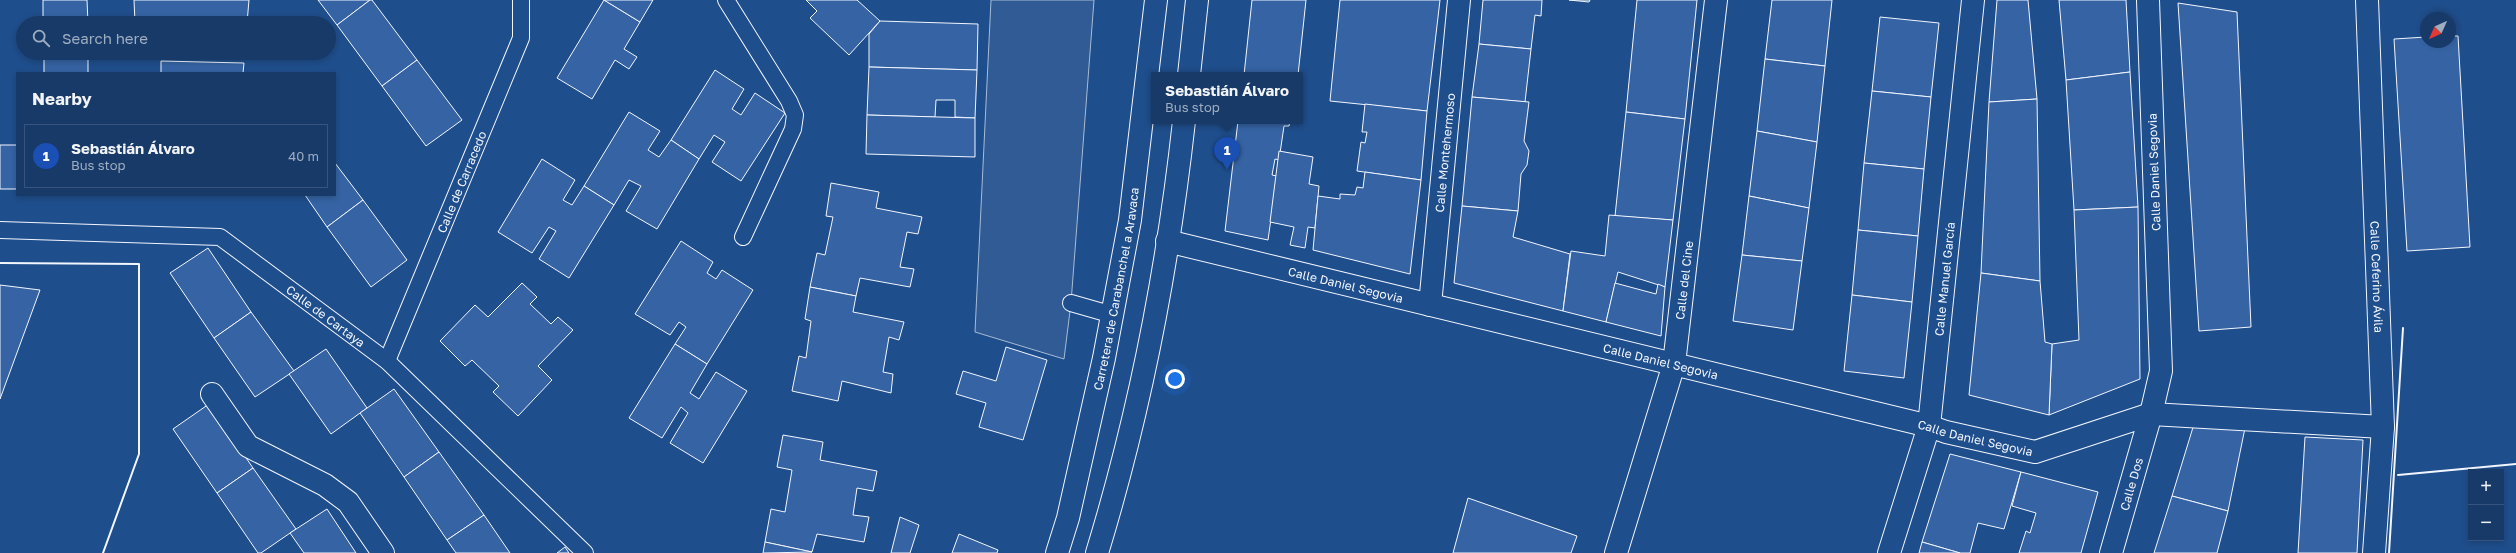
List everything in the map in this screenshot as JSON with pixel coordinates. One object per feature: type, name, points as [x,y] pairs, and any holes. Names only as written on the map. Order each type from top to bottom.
[{"type":"street","points":[[1189,72],[1197,0]]},
{"type":"street","name":"Calle Montehermoso","points":[[1430,305],[1459,0]]},
{"type":"street","name":"Calle del Cine","points":[[1616,553],[1674,364],[1716,0]]},
{"type":"street","name":"Calle Manuel García","points":[[1889,553],[1929,426],[1973,0]]},
{"type":"street","name":"Calle Daniel Segovia","points":[[2148,0],[2161,371],[2151,414]]},
{"type":"street","name":"Calle Ceferino Ávila","points":[[2367,0],[2383,427],[2374,553]]},
{"type":"street","name":"Carretera de Carabanchel a Aravaca","points":[[1057,553],[1068,518],[1113,315],[1130,220],[1155,10]]},
{"type":"street","points":[[1098,553],[1146,369],[1167,241],[1184,124]]},
{"type":"street","name":"Calle Daniel Segovia","points":[[1167,241],[1929,426],[1946,432],[2035,452],[2151,414],[2383,427]]},
{"type":"street","points":[[212,394],[248,446],[325,485],[348,502],[383,553]]},
{"type":"street","name":"Calle Dos","points":[[2110,553],[2151,414]]},
{"type":"lane","name":"Calle de Carracedo","points":[[387,361],[521,38],[521,0]]},
{"type":"lane","points":[[726,0],[789,101],[795,115],[793,129],[743,237]]},
{"type":"lane","name":"Calle de Cartaya","points":[[0,230],[220,237],[387,361],[584,553]]},
{"type":"lane","points":[[1071,303],[1113,315]]},
{"type":"shaded area","points":[[991,0],[1094,0],[1071,303],[1064,359],[975,332]]},
{"type":"building","points":[[43,0],[87,0],[88,16],[43,16]]},
{"type":"building","points":[[134,0],[249,0],[248,16],[135,16]]},
{"type":"building","points":[[318,0],[370,0],[337,25],[336,16],[330,16]]},
{"type":"building","points":[[372,0],[417,60],[382,86],[337,25]]},
{"type":"building","points":[[604,0],[640,22],[624,49],[637,57],[629,69],[615,60],[592,99],[557,78]]},
{"type":"building","points":[[604,0],[653,0],[640,22]]},
{"type":"building","points":[[806,0],[857,0],[880,21],[849,55],[810,18],[817,11]]},
{"type":"building","points":[[1252,0],[1306,0],[1298,72],[1244,72]]},
{"type":"building","points":[[1340,0],[1440,0],[1427,111],[1330,101]]},
{"type":"building","points":[[1483,0],[1542,0],[1541,16],[1535,15],[1531,49],[1479,44]]},
{"type":"building","points":[[1569,0],[1590,0],[1589,2]]},
{"type":"building","points":[[1637,0],[1697,0],[1685,119],[1626,112]]},
{"type":"building","points":[[1772,0],[1832,0],[1825,66],[1765,59]]},
{"type":"building","points":[[1997,0],[2028,0],[2037,99],[1989,102]]},
{"type":"building","points":[[2059,0],[2126,0],[2130,72],[2066,80]]},
{"type":"building","points":[[2178,3],[2237,12],[2251,327],[2199,331]]},
{"type":"building","points":[[1880,17],[1939,23],[1931,97],[1872,91]]},
{"type":"building","points":[[880,21],[978,24],[977,70],[869,67],[869,34]]},
{"type":"building","points":[[2456,36],[2458,36],[2470,247],[2407,251],[2394,39],[2420,37],[2420,48],[2456,48]]},
{"type":"building","points":[[1479,44],[1531,49],[1525,102],[1472,97]]},
{"type":"building","points":[[1765,59],[1825,66],[1817,142],[1757,131]]},
{"type":"building","points":[[44,60],[88,60],[88,72],[44,72]]},
{"type":"building","points":[[417,60],[462,120],[426,146],[382,86]]},
{"type":"building","points":[[161,61],[244,63],[243,72],[161,72]]},
{"type":"building","points":[[869,67],[977,70],[975,118],[955,117],[955,100],[936,100],[935,117],[867,115]]},
{"type":"building","points":[[715,70],[744,89],[732,109],[741,115],[755,93],[785,113],[741,181],[712,162],[725,142],[714,135],[699,159],[671,140]]},
{"type":"building","points":[[2130,72],[2138,207],[2074,210],[2066,80]]},
{"type":"building","points":[[1872,91],[1931,97],[1924,169],[1864,163]]},
{"type":"building","points":[[1472,97],[1529,102],[1524,141],[1529,151],[1527,165],[1521,174],[1518,211],[1462,206]]},
{"type":"building","points":[[2037,99],[2040,281],[1981,273],[1989,102]]},
{"type":"building","points":[[1365,104],[1427,111],[1421,180],[1357,171],[1361,142],[1365,143],[1367,132],[1362,132]]},
{"type":"building","points":[[629,112],[660,131],[648,150],[659,157],[671,140],[699,159],[657,229],[626,211],[641,186],[629,180],[614,205],[584,186]]},
{"type":"building","points":[[1626,112],[1685,119],[1673,220],[1615,216]]},
{"type":"building","points":[[867,115],[975,118],[975,157],[866,154]]},
{"type":"building","points":[[1238,124],[1289,124],[1289,126],[1284,126],[1279,160],[1275,159],[1272,175],[1277,176],[1268,240],[1225,231]]},
{"type":"building","points":[[1757,131],[1817,142],[1809,208],[1749,196]]},
{"type":"building","points":[[0,145],[16,145],[16,189],[0,189]]},
{"type":"building","points":[[1279,151],[1313,157],[1309,184],[1319,186],[1315,228],[1308,227],[1305,248],[1290,245],[1294,227],[1270,222]]},
{"type":"building","points":[[542,159],[575,180],[563,200],[572,205],[584,186],[614,205],[569,278],[539,259],[556,231],[549,227],[532,253],[498,232]]},
{"type":"building","points":[[1864,163],[1924,169],[1918,236],[1858,230]]},
{"type":"building","points":[[336,164],[363,200],[327,227],[306,196],[336,196]]},
{"type":"building","points":[[1365,172],[1421,180],[1410,274],[1313,250],[1318,196],[1340,199],[1340,194],[1355,195],[1357,187],[1363,188]]},
{"type":"building","points":[[831,183],[879,192],[876,208],[922,217],[918,234],[907,232],[900,267],[914,269],[910,287],[860,278],[856,296],[810,287],[817,253],[825,255],[833,217],[826,216]]},
{"type":"building","points":[[1749,196],[1809,208],[1802,261],[1742,255]]},
{"type":"building","points":[[363,200],[407,260],[371,287],[327,227]]},
{"type":"building","points":[[1462,206],[1518,211],[1513,237],[1570,254],[1563,311],[1454,283]]},
{"type":"building","points":[[2138,207],[2140,379],[2049,415],[2052,344],[2079,340],[2074,210]]},
{"type":"building","points":[[1609,215],[1673,220],[1665,287],[1618,272],[1606,322],[1563,311],[1571,251],[1605,256]]},
{"type":"building","points":[[1858,230],[1918,236],[1912,302],[1852,295]]},
{"type":"building","points":[[681,241],[713,262],[707,273],[716,279],[722,270],[753,290],[707,364],[675,344],[686,327],[679,322],[670,335],[635,314]]},
{"type":"building","points":[[208,248],[251,312],[214,338],[170,273]]},
{"type":"building","points":[[1742,255],[1802,261],[1793,330],[1733,321]]},
{"type":"building","points":[[1981,273],[2040,281],[2045,342],[2052,344],[2049,415],[1969,395]]},
{"type":"building","points":[[522,283],[537,297],[530,304],[551,324],[558,317],[573,330],[538,366],[552,380],[518,416],[493,392],[499,386],[472,360],[465,366],[440,341],[475,305],[488,317]]},
{"type":"building","points":[[1615,283],[1656,294],[1658,284],[1665,287],[1661,336],[1606,322]]},
{"type":"building","points":[[0,285],[40,290],[0,399]]},
{"type":"building","points":[[810,287],[856,296],[853,312],[904,322],[899,340],[889,337],[883,372],[893,374],[891,393],[842,381],[838,401],[792,391],[799,356],[806,358],[811,321],[805,319]]},
{"type":"building","points":[[1852,295],[1912,302],[1904,378],[1844,371]]},
{"type":"building","points":[[251,312],[294,371],[255,397],[214,338]]},
{"type":"building","points":[[675,344],[707,364],[690,393],[699,399],[716,372],[747,391],[703,463],[670,443],[688,413],[681,407],[662,438],[629,418]]},
{"type":"building","points":[[1006,347],[1047,360],[1023,440],[979,427],[986,403],[956,394],[963,371],[996,381]]},
{"type":"building","points":[[326,349],[367,408],[331,434],[289,374]]},
{"type":"building","points":[[394,389],[439,452],[404,477],[360,413]]},
{"type":"building","points":[[209,404],[253,468],[217,493],[173,429]]},
{"type":"building","points":[[2194,424],[2245,428],[2228,511],[2172,496]]},
{"type":"building","points":[[783,435],[823,442],[820,460],[877,471],[873,491],[857,488],[853,515],[869,517],[864,542],[817,534],[812,552],[765,542],[771,509],[785,512],[792,470],[777,467]]},
{"type":"building","points":[[2305,437],[2363,440],[2357,553],[2298,553]]},
{"type":"building","points":[[439,452],[484,515],[447,540],[404,477]]},
{"type":"building","points":[[1950,454],[2021,472],[2004,529],[1978,523],[1970,553],[1960,553],[1922,542]]},
{"type":"building","points":[[253,468],[296,529],[261,553],[258,553],[217,493]]},
{"type":"building","points":[[2021,472],[2098,492],[2081,553],[2019,553],[2026,531],[2030,533],[2036,513],[2012,506]]},
{"type":"building","points":[[2172,496],[2228,511],[2217,553],[2154,553]]},
{"type":"building","points":[[1468,498],[1577,536],[1571,553],[1453,553]]},
{"type":"building","points":[[327,509],[356,553],[304,553],[290,533]]},
{"type":"building","points":[[484,515],[510,553],[456,553],[447,540]]},
{"type":"building","points":[[900,517],[919,525],[910,553],[891,553]]},
{"type":"building","points":[[959,534],[998,550],[997,553],[952,553]]},
{"type":"building","points":[[765,542],[812,552],[763,553]]},
{"type":"building","points":[[1922,542],[1960,553],[1919,553]]},
{"type":"building","points":[[565,547],[569,553],[557,553]]},
{"type":"wall","points":[[0,263],[139,264],[139,454],[103,553]]},
{"type":"wall","points":[[2389,553],[2403,328]]},
{"type":"wall","points":[[2398,475],[2516,464]]},
{"type":"place","name":"Sebastián Álvaro","points":[[1227,170]]}]
